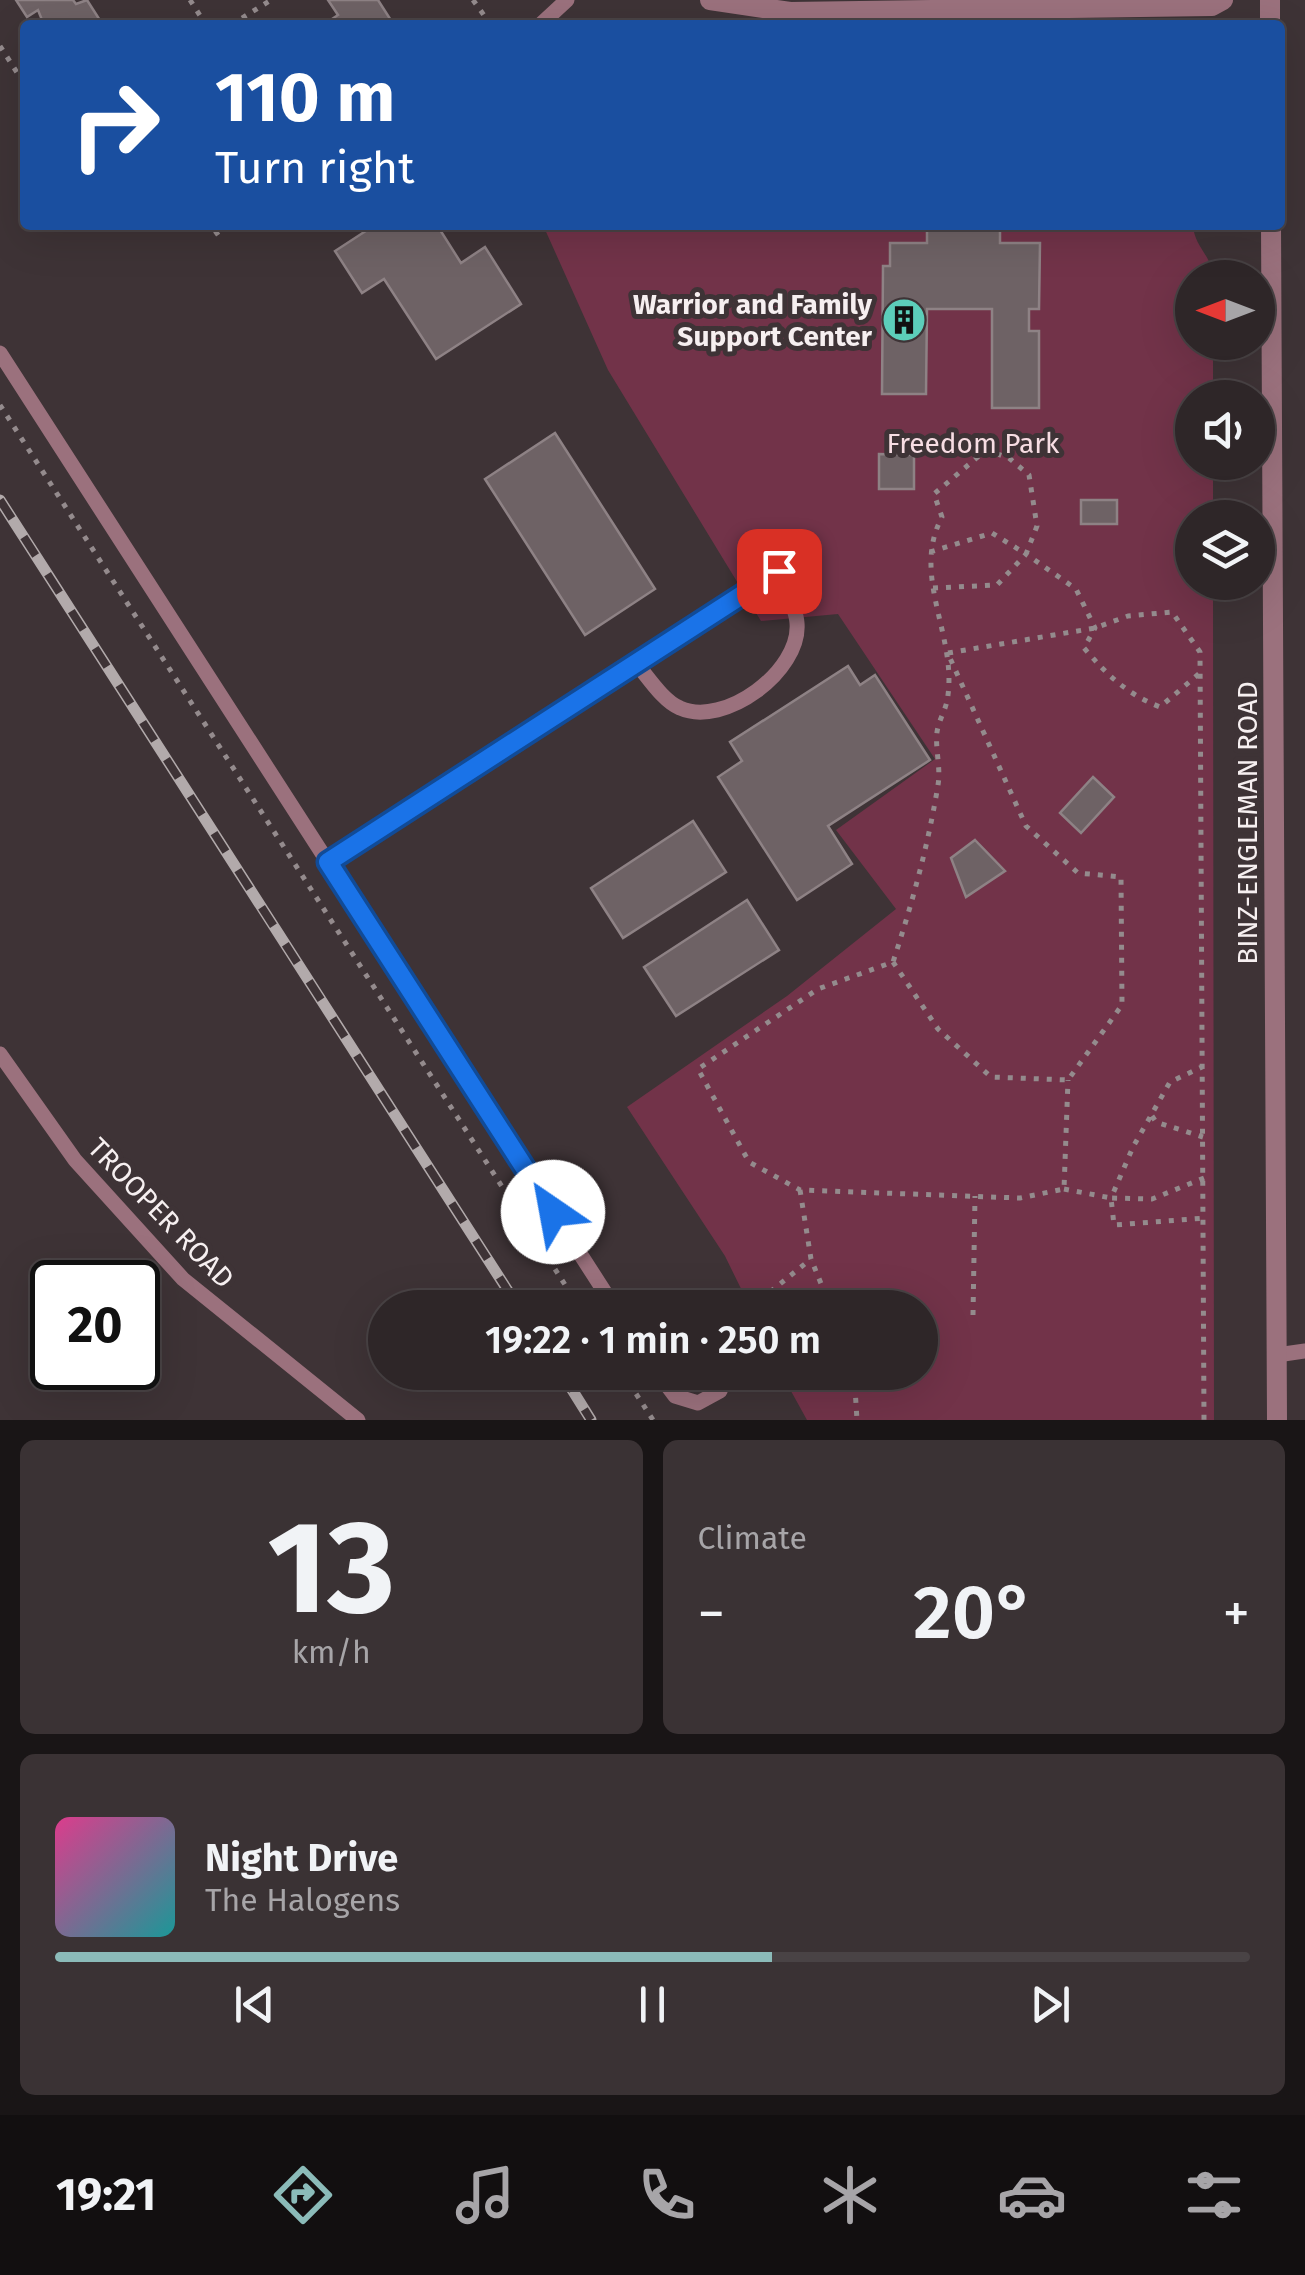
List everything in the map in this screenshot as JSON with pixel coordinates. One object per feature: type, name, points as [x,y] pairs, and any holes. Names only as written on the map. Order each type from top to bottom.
[{"type":"street","points":[[710,0],[790,12],[947,5],[1212,6],[1223,0]]},
{"type":"street","name":"BINZ-ENGLEMAN ROAD","points":[[1271,230],[1277,1420]]},
{"type":"lane","points":[[545,20],[567,0]]},
{"type":"lane","points":[[0,353],[602,1290]]},
{"type":"lane","points":[[328,862],[636,663],[724,607],[779,571],[798,623],[790,658],[736,704],[700,715],[675,707],[636,663]]},
{"type":"lane","name":"TROOPER ROAD","points":[[0,1054],[74,1160],[183,1279],[358,1420]]},
{"type":"lane","points":[[1277,1354],[1305,1351]]},
{"type":"lane","points":[[670,1390],[675,1396],[698,1403],[720,1390]]},
{"type":"path","points":[[239,20],[267,1]]},
{"type":"path","points":[[0,46],[20,76]]},
{"type":"path","points":[[0,405],[568,1290]]},
{"type":"path","points":[[933,588],[997,585],[1026,554],[1036,526],[1029,475],[1009,458],[986,450],[934,494],[942,517],[931,537],[930,552],[933,588],[948,653],[1026,826],[1078,873],[1121,877],[1122,1004],[1068,1080],[1064,1189]]},
{"type":"path","points":[[930,552],[992,533],[1076,589],[1095,628]]},
{"type":"path","points":[[948,653],[1095,628],[1128,616],[1172,612],[1200,652],[1204,1420]]},
{"type":"path","points":[[1095,628],[1084,648],[1111,679],[1160,708],[1200,672]]},
{"type":"path","points":[[892,962],[919,883],[939,782],[937,732],[948,696],[948,653]]},
{"type":"path","points":[[892,962],[938,1029],[991,1077],[1068,1080]]},
{"type":"path","points":[[892,962],[818,989],[698,1070],[748,1162],[800,1190],[1020,1198],[1064,1189],[1111,1198],[1152,1199],[1204,1178]]},
{"type":"path","points":[[1204,1066],[1170,1082],[1111,1198],[1114,1225],[1205,1218]]},
{"type":"path","points":[[1152,1116],[1156,1122],[1204,1137]]},
{"type":"path","points":[[800,1190],[811,1259],[824,1290]]},
{"type":"path","points":[[973,1315],[974,1196]]},
{"type":"path","points":[[772,1290],[811,1259]]},
{"type":"path","points":[[633,1390],[652,1420]]},
{"type":"path","points":[[855,1390],[857,1420]]},
{"type":"green space","name":"Freedom Park","points":[[545,230],[1194,230],[1208,260],[1175,260],[1175,360],[1213,360],[1213,380],[1175,380],[1175,480],[1213,480],[1213,500],[1175,500],[1175,600],[1213,600],[1214,1420],[807,1420],[790,1390],[938,1390],[938,1290],[742,1290],[725,1256],[627,1107],[787,996],[896,909],[836,830],[935,759],[838,614],[761,621],[608,370]]},
{"type":"building","points":[[16,0],[73,0],[76,4],[87,0],[100,20],[42,20],[38,10],[27,17]]},
{"type":"building","points":[[328,0],[378,0],[391,20],[330,20],[338,15]]},
{"type":"building","points":[[367,230],[440,230],[461,263],[485,247],[521,304],[436,359],[384,279],[362,293],[335,251]]},
{"type":"building","name":"Warrior and Family Support Center","points":[[927,230],[1000,230],[1000,243],[1040,243],[1039,309],[1029,309],[1029,331],[1039,331],[1039,408],[992,408],[992,309],[927,309],[926,394],[882,394],[883,266],[890,266],[890,243],[927,243]]},
{"type":"building","points":[[555,433],[655,589],[585,635],[485,479]]},
{"type":"building","points":[[879,454],[914,455],[914,489],[879,489]]},
{"type":"building","points":[[1081,500],[1117,500],[1117,524],[1081,524]]},
{"type":"building","points":[[848,666],[860,685],[875,675],[930,760],[828,826],[852,864],[797,900],[718,777],[742,761],[730,742]]},
{"type":"building","points":[[1093,777],[1114,797],[1081,833],[1060,813]]},
{"type":"building","points":[[693,821],[726,872],[623,938],[591,888]]},
{"type":"building","points":[[975,840],[1005,871],[966,897],[951,858]]},
{"type":"building","points":[[747,900],[779,950],[676,1016],[644,967]]},
{"type":"railway","points":[[0,500],[507,1290]]},
{"type":"railway","points":[[572,1390],[591,1420]]},
{"type":"place","name":"Warrior and Family Support Center","points":[[904,320]]},
{"type":"route","points":[[553,1212],[328,862],[779,571]]}]
